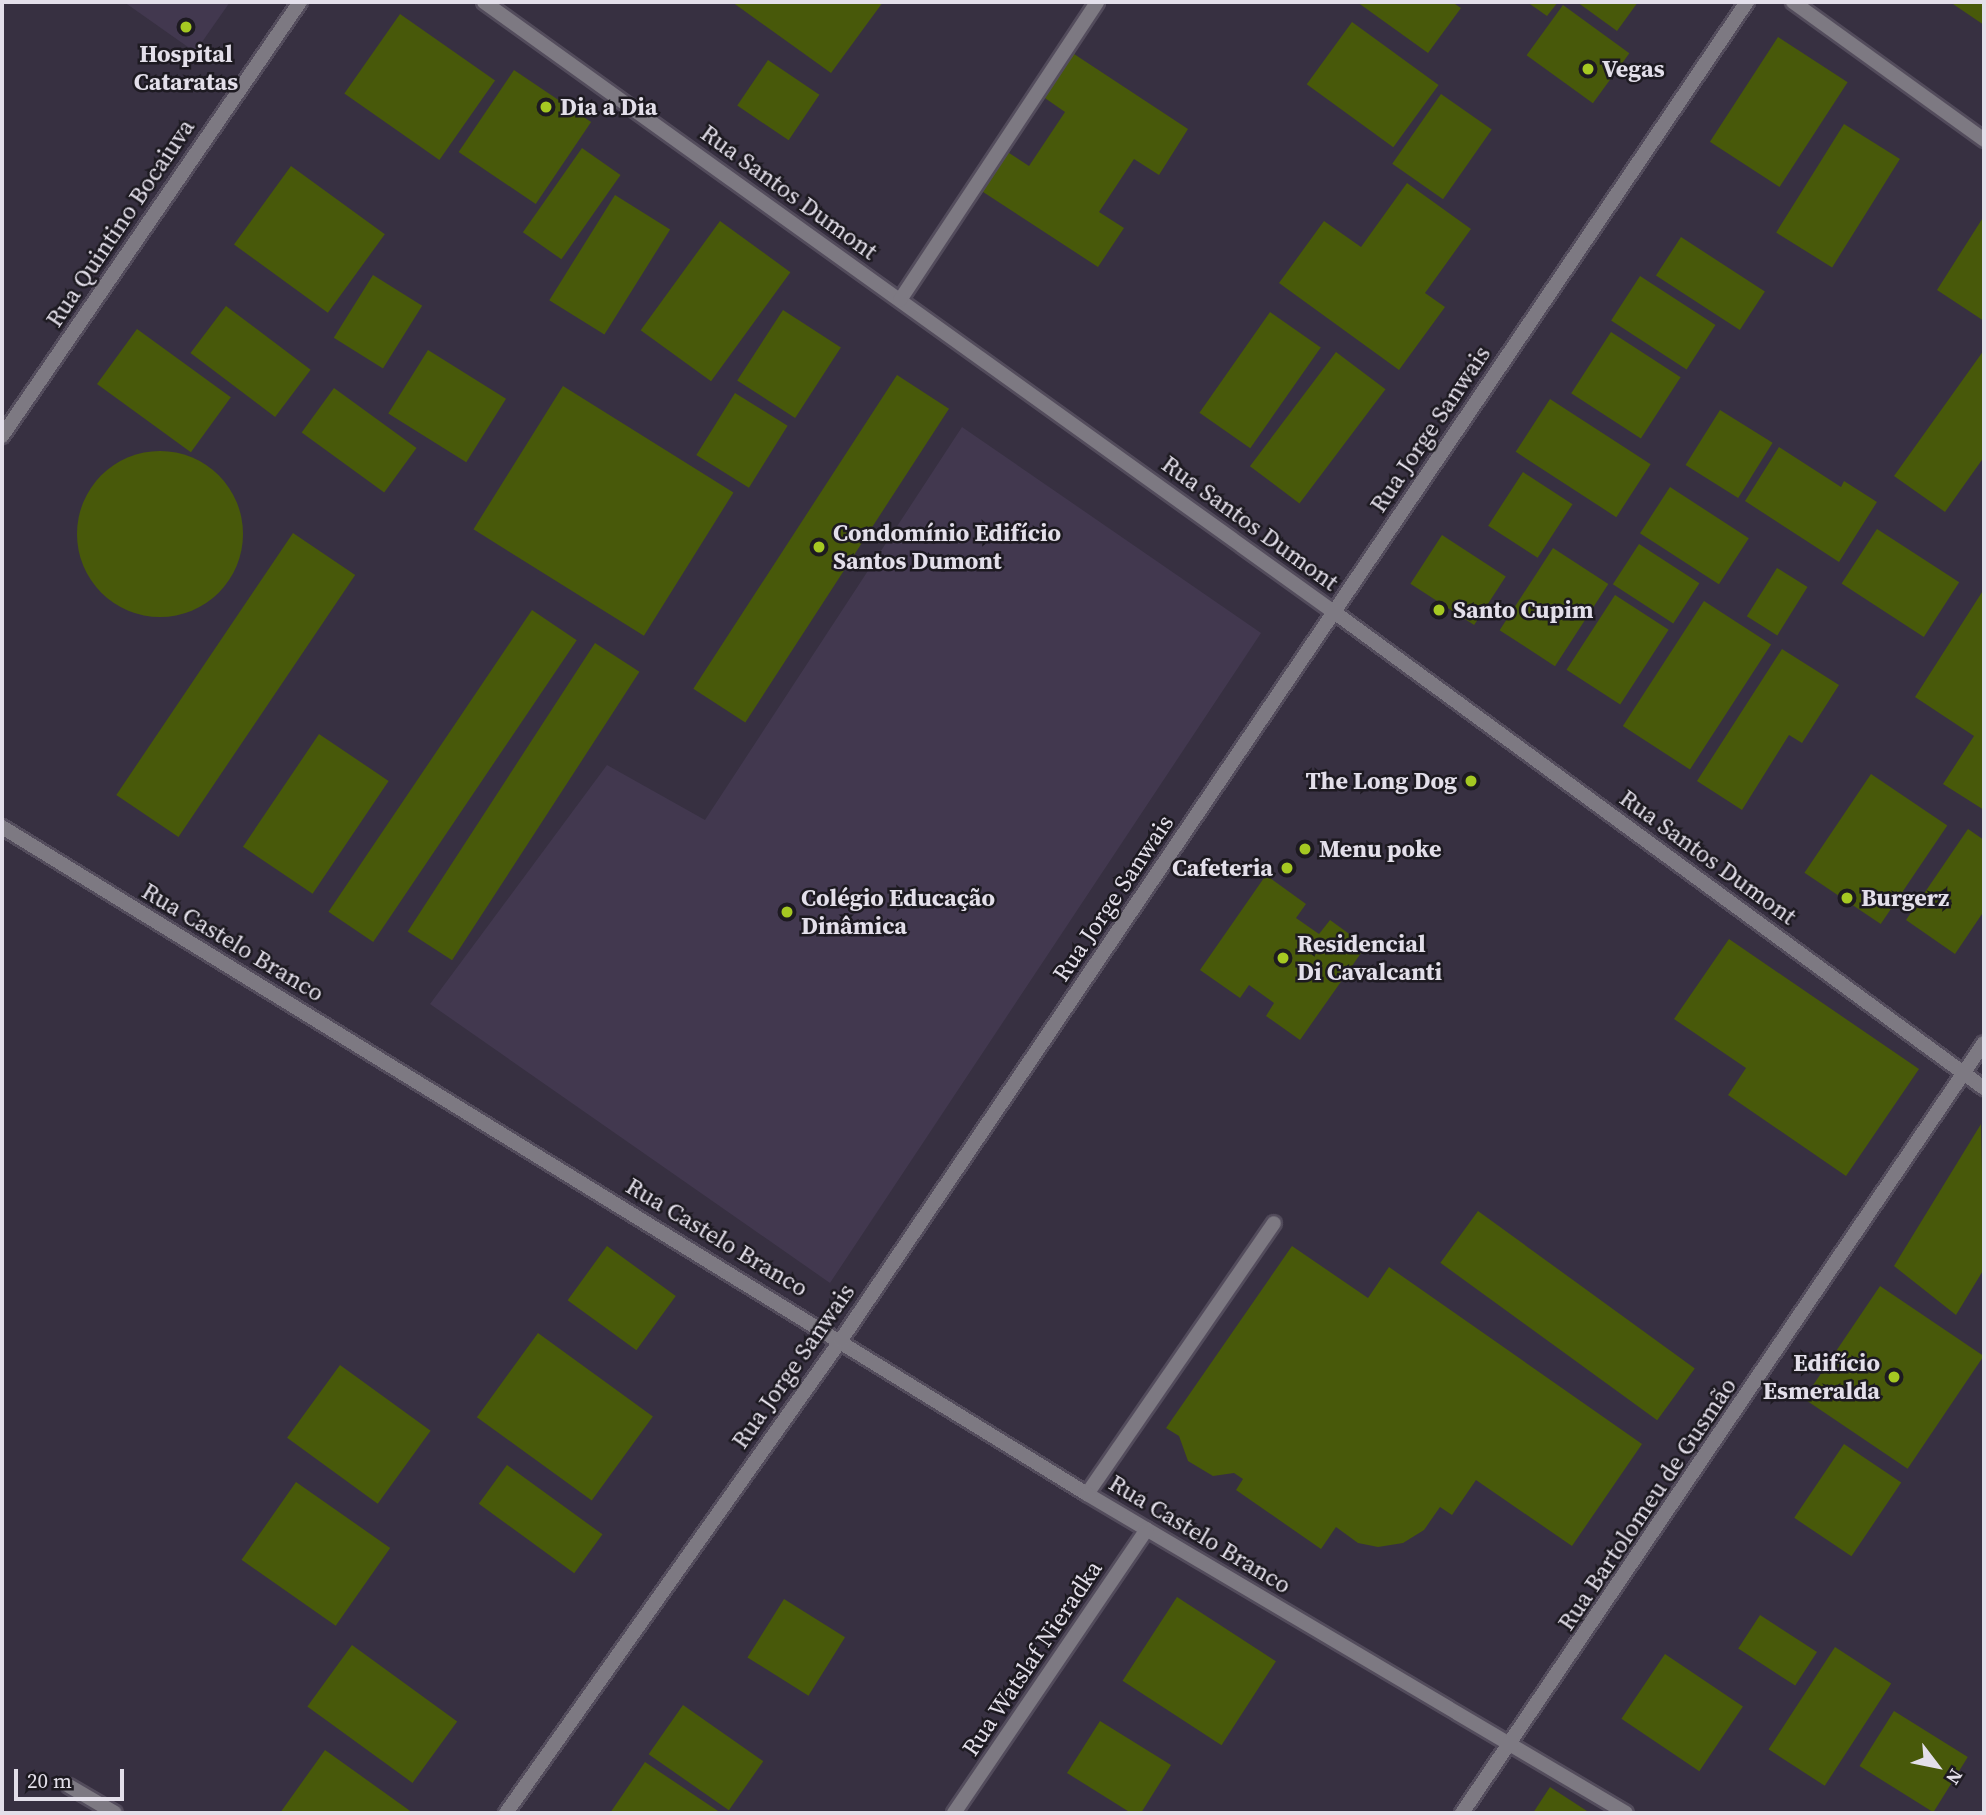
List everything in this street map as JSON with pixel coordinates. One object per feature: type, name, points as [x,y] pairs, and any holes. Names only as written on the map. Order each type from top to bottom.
[{"type":"street","name":"Rua Quintino Bocaiuva","points":[[2,436],[300,2]]},
{"type":"street","name":"Rua Santos Dumont","points":[[485,2],[1334,611],[1984,1087]]},
{"type":"street","points":[[900,300],[1097,2]]},
{"type":"street","name":"Rua Jorge Sanwais","points":[[506,1813],[841,1340],[1747,2]]},
{"type":"street","points":[[1793,2],[1984,140]]},
{"type":"street","name":"Rua Castelo Branco","points":[[2,827],[841,1340],[1087,1494],[1626,1813]]},
{"type":"street","name":"Rua Bartolomeu de Gusmão","points":[[1462,1813],[1512,1745],[1984,1043]]},
{"type":"street","points":[[1087,1494],[1274,1223]]},
{"type":"street","name":"Rua Watslaf Nieradka","points":[[954,1813],[1147,1529]]},
{"type":"street","points":[[69,1786],[115,1813]]},
{"type":"shaded area","name":"Hospital Cataratas","points":[[124,2],[230,2],[195,52]]},
{"type":"shaded area","name":"Colégio Educação Dinâmica","points":[[962,427],[1261,633],[830,1283],[430,1004],[607,765],[705,820]]},
{"type":"building","points":[[732,2],[883,2],[831,73]]},
{"type":"building","points":[[1357,2],[1452,2],[1461,8],[1428,53]]},
{"type":"building","points":[[1527,2],[1558,2],[1547,16]]},
{"type":"building","points":[[1577,2],[1638,2],[1617,31]]},
{"type":"building","points":[[1950,2],[1984,2],[1984,25]]},
{"type":"building","points":[[1563,5],[1629,53],[1593,103],[1527,55]]},
{"type":"building","points":[[400,14],[495,81],[439,160],[344,93]]},
{"type":"building","points":[[1352,22],[1439,85],[1393,147],[1307,84]]},
{"type":"building","points":[[1778,37],[1848,82],[1780,187],[1710,142]]},
{"type":"building","points":[[1071,52],[1188,129],[1159,175],[1134,159],[1099,212],[1124,228],[1098,267],[980,190],[1006,151],[1029,166],[1065,112],[1042,96]]},
{"type":"building","points":[[768,60],[819,95],[789,140],[737,106]]},
{"type":"building","points":[[514,70],[591,122],[536,204],[459,152]]},
{"type":"building","points":[[1441,94],[1492,130],[1443,199],[1392,164]]},
{"type":"building","points":[[1844,124],[1900,159],[1832,268],[1776,233]]},
{"type":"building","points":[[582,148],[621,175],[561,259],[523,232]]},
{"type":"building","points":[[291,166],[385,234],[328,313],[234,244]]},
{"type":"building","points":[[1407,183],[1471,229],[1425,293],[1445,307],[1399,370],[1279,283],[1324,221],[1361,247]]},
{"type":"building","points":[[615,195],[670,229],[604,335],[549,300]]},
{"type":"building","points":[[1984,216],[1984,321],[1937,290]]},
{"type":"building","points":[[720,221],[790,272],[711,381],[641,330]]},
{"type":"building","points":[[1681,237],[1765,291],[1740,330],[1656,276]]},
{"type":"building","points":[[373,275],[422,306],[383,368],[334,338]]},
{"type":"building","points":[[1640,276],[1715,325],[1687,369],[1611,320]]},
{"type":"building","points":[[226,306],[311,370],[275,417],[190,353]]},
{"type":"building","points":[[783,310],[841,348],[795,418],[737,380]]},
{"type":"building","points":[[1270,312],[1321,348],[1250,448],[1199,413]]},
{"type":"building","points":[[137,329],[231,397],[191,452],[97,384]]},
{"type":"building","points":[[1611,332],[1681,377],[1641,438],[1571,393]]},
{"type":"building","points":[[428,350],[506,399],[466,462],[388,414]]},
{"type":"building","points":[[1984,350],[1984,457],[1945,512],[1894,476]]},
{"type":"building","points":[[1336,352],[1386,389],[1299,504],[1250,466]]},
{"type":"building","name":"Condomínio Edifício Santos Dumont","points":[[897,375],[949,409],[745,722],[693,689]]},
{"type":"building","points":[[563,386],[733,493],[644,636],[473,529]]},
{"type":"building","points":[[334,388],[417,448],[384,492],[302,432]]},
{"type":"building","points":[[735,393],[788,426],[749,488],[696,455]]},
{"type":"building","points":[[1550,399],[1651,464],[1616,517],[1516,452]]},
{"type":"building","points":[[1720,410],[1773,443],[1738,498],[1686,465]]},
{"type":"building","points":[[1779,447],[1841,487],[1844,481],[1877,502],[1839,562],[1745,501]]},
{"type":"building","points":[[160,451],[192,457],[219,475],[237,502],[243,534],[237,566],[219,593],[192,611],[160,617],[128,611],[101,593],[83,566],[77,534],[83,502],[101,475],[128,457]]},
{"type":"building","points":[[1523,472],[1572,504],[1538,558],[1488,526]]},
{"type":"building","points":[[1670,487],[1749,538],[1719,584],[1640,533]]},
{"type":"building","points":[[1877,529],[1959,582],[1924,637],[1842,584]]},
{"type":"building","points":[[293,533],[355,575],[178,837],[116,795]]},
{"type":"building","points":[[1442,535],[1506,576],[1474,625],[1410,584]]},
{"type":"building","points":[[1639,544],[1699,583],[1673,623],[1613,584]]},
{"type":"building","points":[[1553,548],[1608,584],[1555,666],[1500,630]]},
{"type":"building","points":[[1777,568],[1808,587],[1777,635],[1747,616]]},
{"type":"building","points":[[1984,589],[1984,810],[1943,784],[1974,736],[1915,697]]},
{"type":"building","points":[[1615,595],[1669,630],[1620,704],[1567,670]]},
{"type":"building","points":[[1704,601],[1771,645],[1690,770],[1623,726]]},
{"type":"building","points":[[532,610],[577,640],[373,942],[328,912]]},
{"type":"building","points":[[595,643],[639,672],[452,960],[408,932]]},
{"type":"building","points":[[1782,649],[1839,685],[1802,743],[1789,735],[1742,810],[1697,781]]},
{"type":"building","points":[[319,734],[389,781],[313,894],[243,847]]},
{"type":"building","points":[[1871,774],[1947,825],[1881,924],[1804,873]]},
{"type":"building","points":[[1968,829],[1984,840],[1984,911],[1955,954],[1906,920]]},
{"type":"building","name":"Residencial Di Cavalcanti","points":[[1266,875],[1306,904],[1296,918],[1319,934],[1330,920],[1366,946],[1300,1040],[1266,1016],[1274,1003],[1249,985],[1240,998],[1200,970]]},
{"type":"building","points":[[1729,939],[1919,1069],[1846,1176],[1728,1095],[1746,1068],[1674,1019]]},
{"type":"building","points":[[1981,1124],[1984,1269],[1956,1315],[1894,1266]]},
{"type":"building","points":[[1478,1211],[1695,1369],[1657,1420],[1440,1263]]},
{"type":"building","points":[[607,1246],[676,1296],[636,1350],[568,1300]]},
{"type":"building","points":[[1292,1246],[1368,1298],[1389,1267],[1642,1444],[1572,1546],[1476,1480],[1452,1515],[1440,1507],[1424,1530],[1403,1543],[1378,1547],[1358,1543],[1336,1527],[1321,1549],[1236,1490],[1243,1479],[1234,1473],[1213,1476],[1188,1461],[1179,1436],[1166,1428]]},
{"type":"building","name":"Edifício Esmeralda","points":[[1880,1286],[1984,1356],[1908,1469],[1804,1399]]},
{"type":"building","points":[[538,1333],[653,1416],[592,1501],[477,1417]]},
{"type":"building","points":[[340,1365],[431,1431],[378,1504],[287,1438]]},
{"type":"building","points":[[1844,1444],[1901,1483],[1851,1556],[1794,1518]]},
{"type":"building","points":[[507,1465],[602,1534],[574,1573],[479,1504]]},
{"type":"building","points":[[296,1482],[390,1548],[336,1626],[242,1560]]},
{"type":"building","points":[[1177,1597],[1276,1661],[1221,1745],[1123,1681]]},
{"type":"building","points":[[784,1599],[845,1637],[808,1696],[747,1658]]},
{"type":"building","points":[[1760,1615],[1817,1652],[1795,1686],[1738,1649]]},
{"type":"building","points":[[352,1645],[457,1721],[413,1783],[307,1706]]},
{"type":"building","points":[[1835,1647],[1891,1683],[1825,1786],[1769,1749]]},
{"type":"building","points":[[1665,1654],[1743,1707],[1699,1771],[1621,1719]]},
{"type":"building","points":[[683,1705],[763,1761],[729,1810],[649,1754]]},
{"type":"building","points":[[1894,1711],[1968,1757],[1933,1812],[1860,1766]]},
{"type":"building","points":[[1100,1721],[1171,1765],[1141,1813],[1131,1813],[1067,1773]]},
{"type":"building","points":[[325,1750],[413,1813],[280,1813]]},
{"type":"building","points":[[645,1762],[721,1813],[610,1813]]},
{"type":"building","points":[[1550,1787],[1590,1813],[1533,1813]]},
{"type":"place","name":"Hospital Cataratas","points":[[186,27]]},
{"type":"place","name":"Vegas","points":[[1588,69]]},
{"type":"place","name":"Dia a Dia","points":[[546,107]]},
{"type":"place","name":"Condomínio Edifício Santos Dumont","points":[[819,547]]},
{"type":"place","name":"Santo Cupim","points":[[1439,610]]},
{"type":"place","name":"The Long Dog","points":[[1471,781]]},
{"type":"place","name":"Menu poke","points":[[1305,849]]},
{"type":"place","name":"Cafeteria","points":[[1287,868]]},
{"type":"place","name":"Burgerz","points":[[1847,898]]},
{"type":"place","name":"Colégio Educação Dinâmica","points":[[787,912]]},
{"type":"place","name":"Residencial Di Cavalcanti","points":[[1283,958]]},
{"type":"place","name":"Edifício Esmeralda","points":[[1894,1377]]}]
